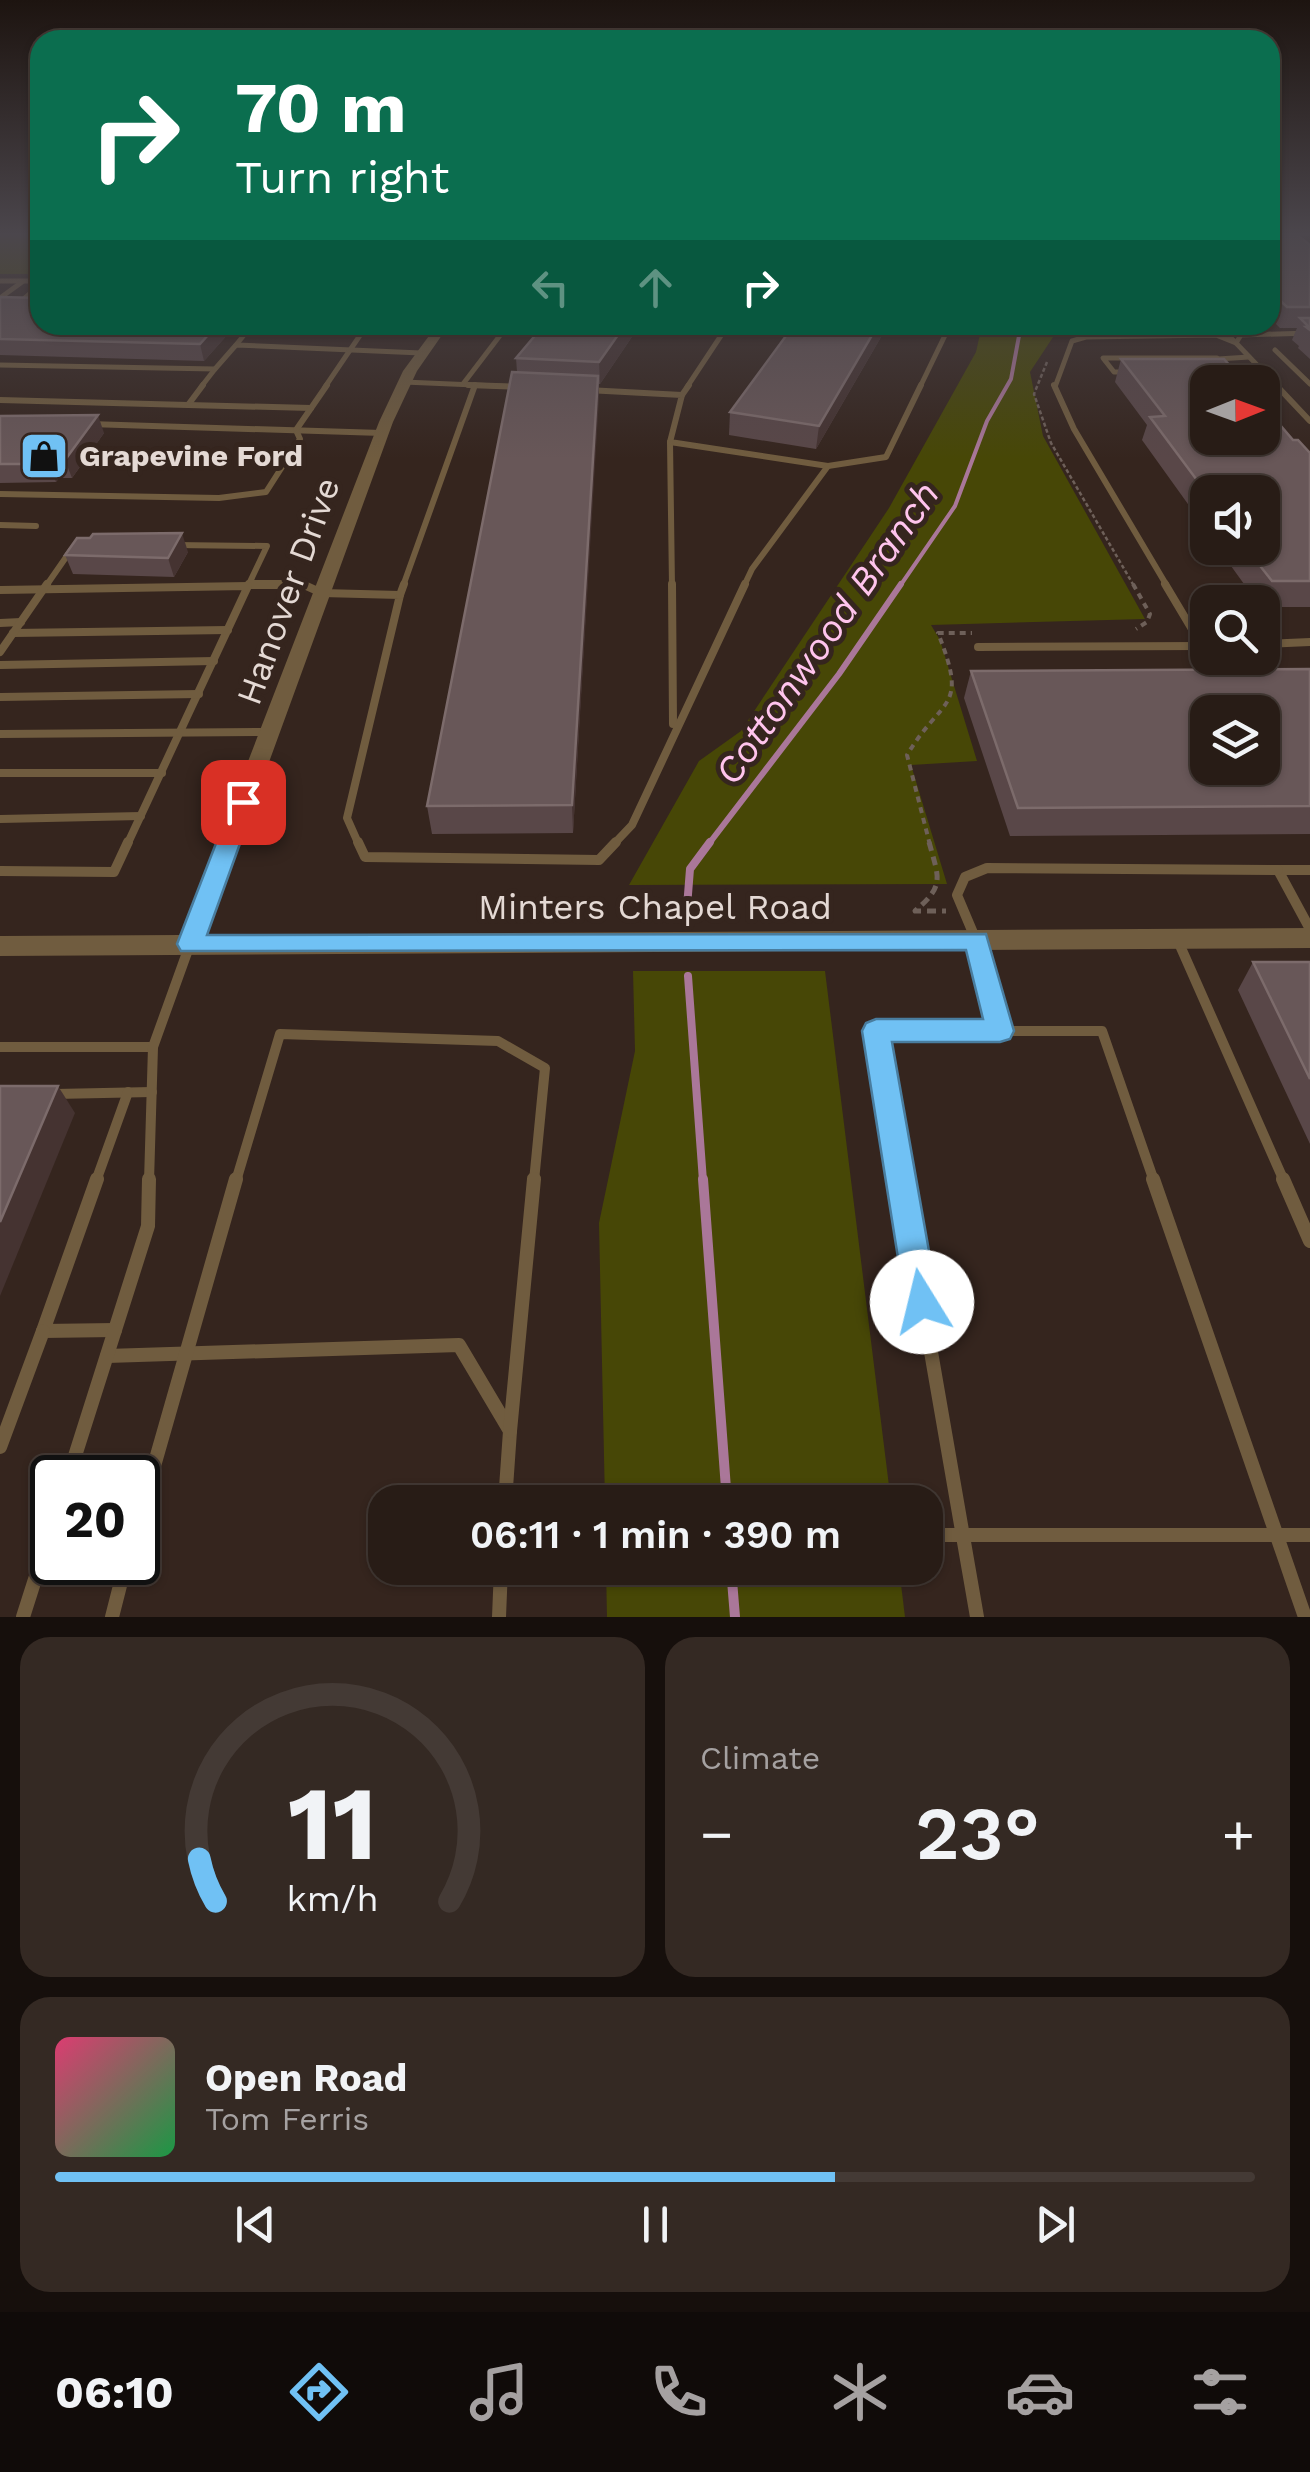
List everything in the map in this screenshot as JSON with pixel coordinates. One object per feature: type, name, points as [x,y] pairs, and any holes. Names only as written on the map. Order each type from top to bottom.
[{"type":"street","name":"Hanover Drive","points":[[190,944],[382,433],[404,382],[435,335]]},
{"type":"street","name":"Minters Chapel Road","points":[[0,946],[1310,938]]},
{"type":"lane","points":[[1280,333],[1310,333]]},
{"type":"lane","points":[[188,405],[244,335]]},
{"type":"lane","points":[[296,430],[360,335]]},
{"type":"lane","points":[[463,384],[500,335]]},
{"type":"lane","points":[[673,730],[670,442],[682,395],[721,335]]},
{"type":"lane","points":[[670,442],[828,466],[852,466],[886,457],[945,335]]},
{"type":"lane","points":[[1228,335],[1310,421]]},
{"type":"lane","points":[[1236,343],[1241,335]]},
{"type":"lane","points":[[1190,621],[1074,429],[1054,384],[1072,340],[1216,336],[1236,343]]},
{"type":"lane","points":[[236,346],[421,353]]},
{"type":"lane","points":[[1275,350],[1310,384]]},
{"type":"lane","points":[[1133,372],[1114,372],[1102,358],[1250,358]]},
{"type":"lane","points":[[1218,358],[1224,365]]},
{"type":"lane","points":[[0,364],[216,369]]},
{"type":"lane","points":[[404,382],[531,388]]},
{"type":"lane","points":[[475,385],[400,594],[347,818],[365,857],[599,860],[632,825],[673,730],[752,568],[828,466]]},
{"type":"lane","points":[[569,390],[682,395]]},
{"type":"lane","points":[[0,400],[311,408]]},
{"type":"lane","points":[[1300,411],[1310,411]]},
{"type":"lane","points":[[82,424],[382,433]]},
{"type":"lane","points":[[0,494],[258,496],[266,492],[300,439],[296,430]]},
{"type":"lane","points":[[0,525],[36,526]]},
{"type":"lane","points":[[0,652],[75,544]]},
{"type":"lane","points":[[0,870],[114,872],[267,546],[171,546]]},
{"type":"lane","points":[[0,590],[46,586],[302,584],[322,593],[400,594]]},
{"type":"lane","points":[[0,622],[21,622]]},
{"type":"lane","points":[[13,633],[228,630]]},
{"type":"lane","points":[[1280,643],[1310,642]]},
{"type":"lane","points":[[978,647],[1190,646]]},
{"type":"lane","points":[[0,664],[214,662]]},
{"type":"lane","points":[[0,697],[199,694]]},
{"type":"lane","points":[[0,734],[270,732]]},
{"type":"lane","points":[[0,773],[162,773]]},
{"type":"lane","points":[[0,818],[140,816]]},
{"type":"lane","points":[[1000,1031],[976,940],[956,895],[965,878],[987,868],[1310,870]]},
{"type":"lane","points":[[1278,870],[1310,929]]},
{"type":"lane","points":[[1177,939],[1310,1241]]},
{"type":"lane","points":[[75,1455],[148,1226],[153,1047],[190,944]]},
{"type":"lane","points":[[976,1617],[876,1031],[1102,1030],[1304,1617]]},
{"type":"lane","points":[[156,1455],[280,1034],[498,1040],[545,1068],[506,1485]]},
{"type":"lane","points":[[0,1047],[153,1047]]},
{"type":"lane","points":[[0,1447],[128,1092]]},
{"type":"lane","points":[[36,1094],[152,1092]]},
{"type":"lane","points":[[43,1331],[115,1330]]},
{"type":"lane","points":[[107,1356],[460,1346],[510,1431]]},
{"type":"lane","points":[[943,1535],[1310,1535]]},
{"type":"lane","points":[[23,1617],[33,1585]]},
{"type":"lane","points":[[112,1617],[120,1585]]},
{"type":"lane","points":[[499,1617],[500,1585]]},
{"type":"shaded area","points":[[980,335],[1054,335],[1030,372],[1043,436],[1145,619],[931,625],[940,640],[977,761],[911,765],[947,884],[629,885],[699,761],[741,731],[889,508],[976,352]]},
{"type":"shaded area","points":[[633,971],[825,971],[889,1485],[605,1485],[599,1223],[635,1051]]},
{"type":"shaded area","points":[[606,1585],[901,1585],[905,1617],[607,1617]]},
{"type":"building","points":[[0,308],[30,308],[30,335],[208,335],[200,344],[0,339]]},
{"type":"building","points":[[536,335],[618,335],[599,362],[516,358]]},
{"type":"building","points":[[787,335],[872,335],[819,426],[730,412]]},
{"type":"building","points":[[1121,359],[1224,359],[1229,365],[1190,365],[1190,455],[1280,455],[1280,425],[1310,453],[1310,581],[1272,581],[1259,565],[1280,565],[1280,475],[1193,475],[1150,417],[1165,416]]},
{"type":"building","points":[[512,372],[598,376],[572,805],[427,806]]},
{"type":"building","points":[[98,415],[65,460],[52,460],[49,464],[0,464],[0,416]]},
{"type":"building","points":[[182,533],[168,558],[65,555],[77,538],[90,538],[93,534]]},
{"type":"building","points":[[1280,669],[1310,669],[1310,806],[1018,808],[971,671],[1190,670],[1190,675],[1280,675]]},
{"type":"building","points":[[1253,962],[1310,962],[1310,1079]]},
{"type":"building","points":[[0,1086],[58,1086],[0,1222]]},
{"type":"waterway","name":"Cottonwood Branch","points":[[900,586],[955,506],[987,421],[1011,379],[1019,335]]},
{"type":"waterway","name":"Cottonwood Branch","points":[[708,845],[839,674],[901,584]]},
{"type":"waterway","name":"Cottonwood Branch","points":[[687,907],[690,869],[710,842]]},
{"type":"waterway","name":"Cottonwood Branch","points":[[688,976],[703,1181]]},
{"type":"waterway","name":"Cottonwood Branch","points":[[703,1179],[726,1485]]},
{"type":"waterway","name":"Cottonwood Branch","points":[[732,1585],[735,1617]]},
{"type":"place","name":"Grapevine Ford","points":[[44,456]]},
{"type":"route","points":[[243,802],[190,944],[976,940],[1000,1031],[876,1031],[922,1302]]}]
